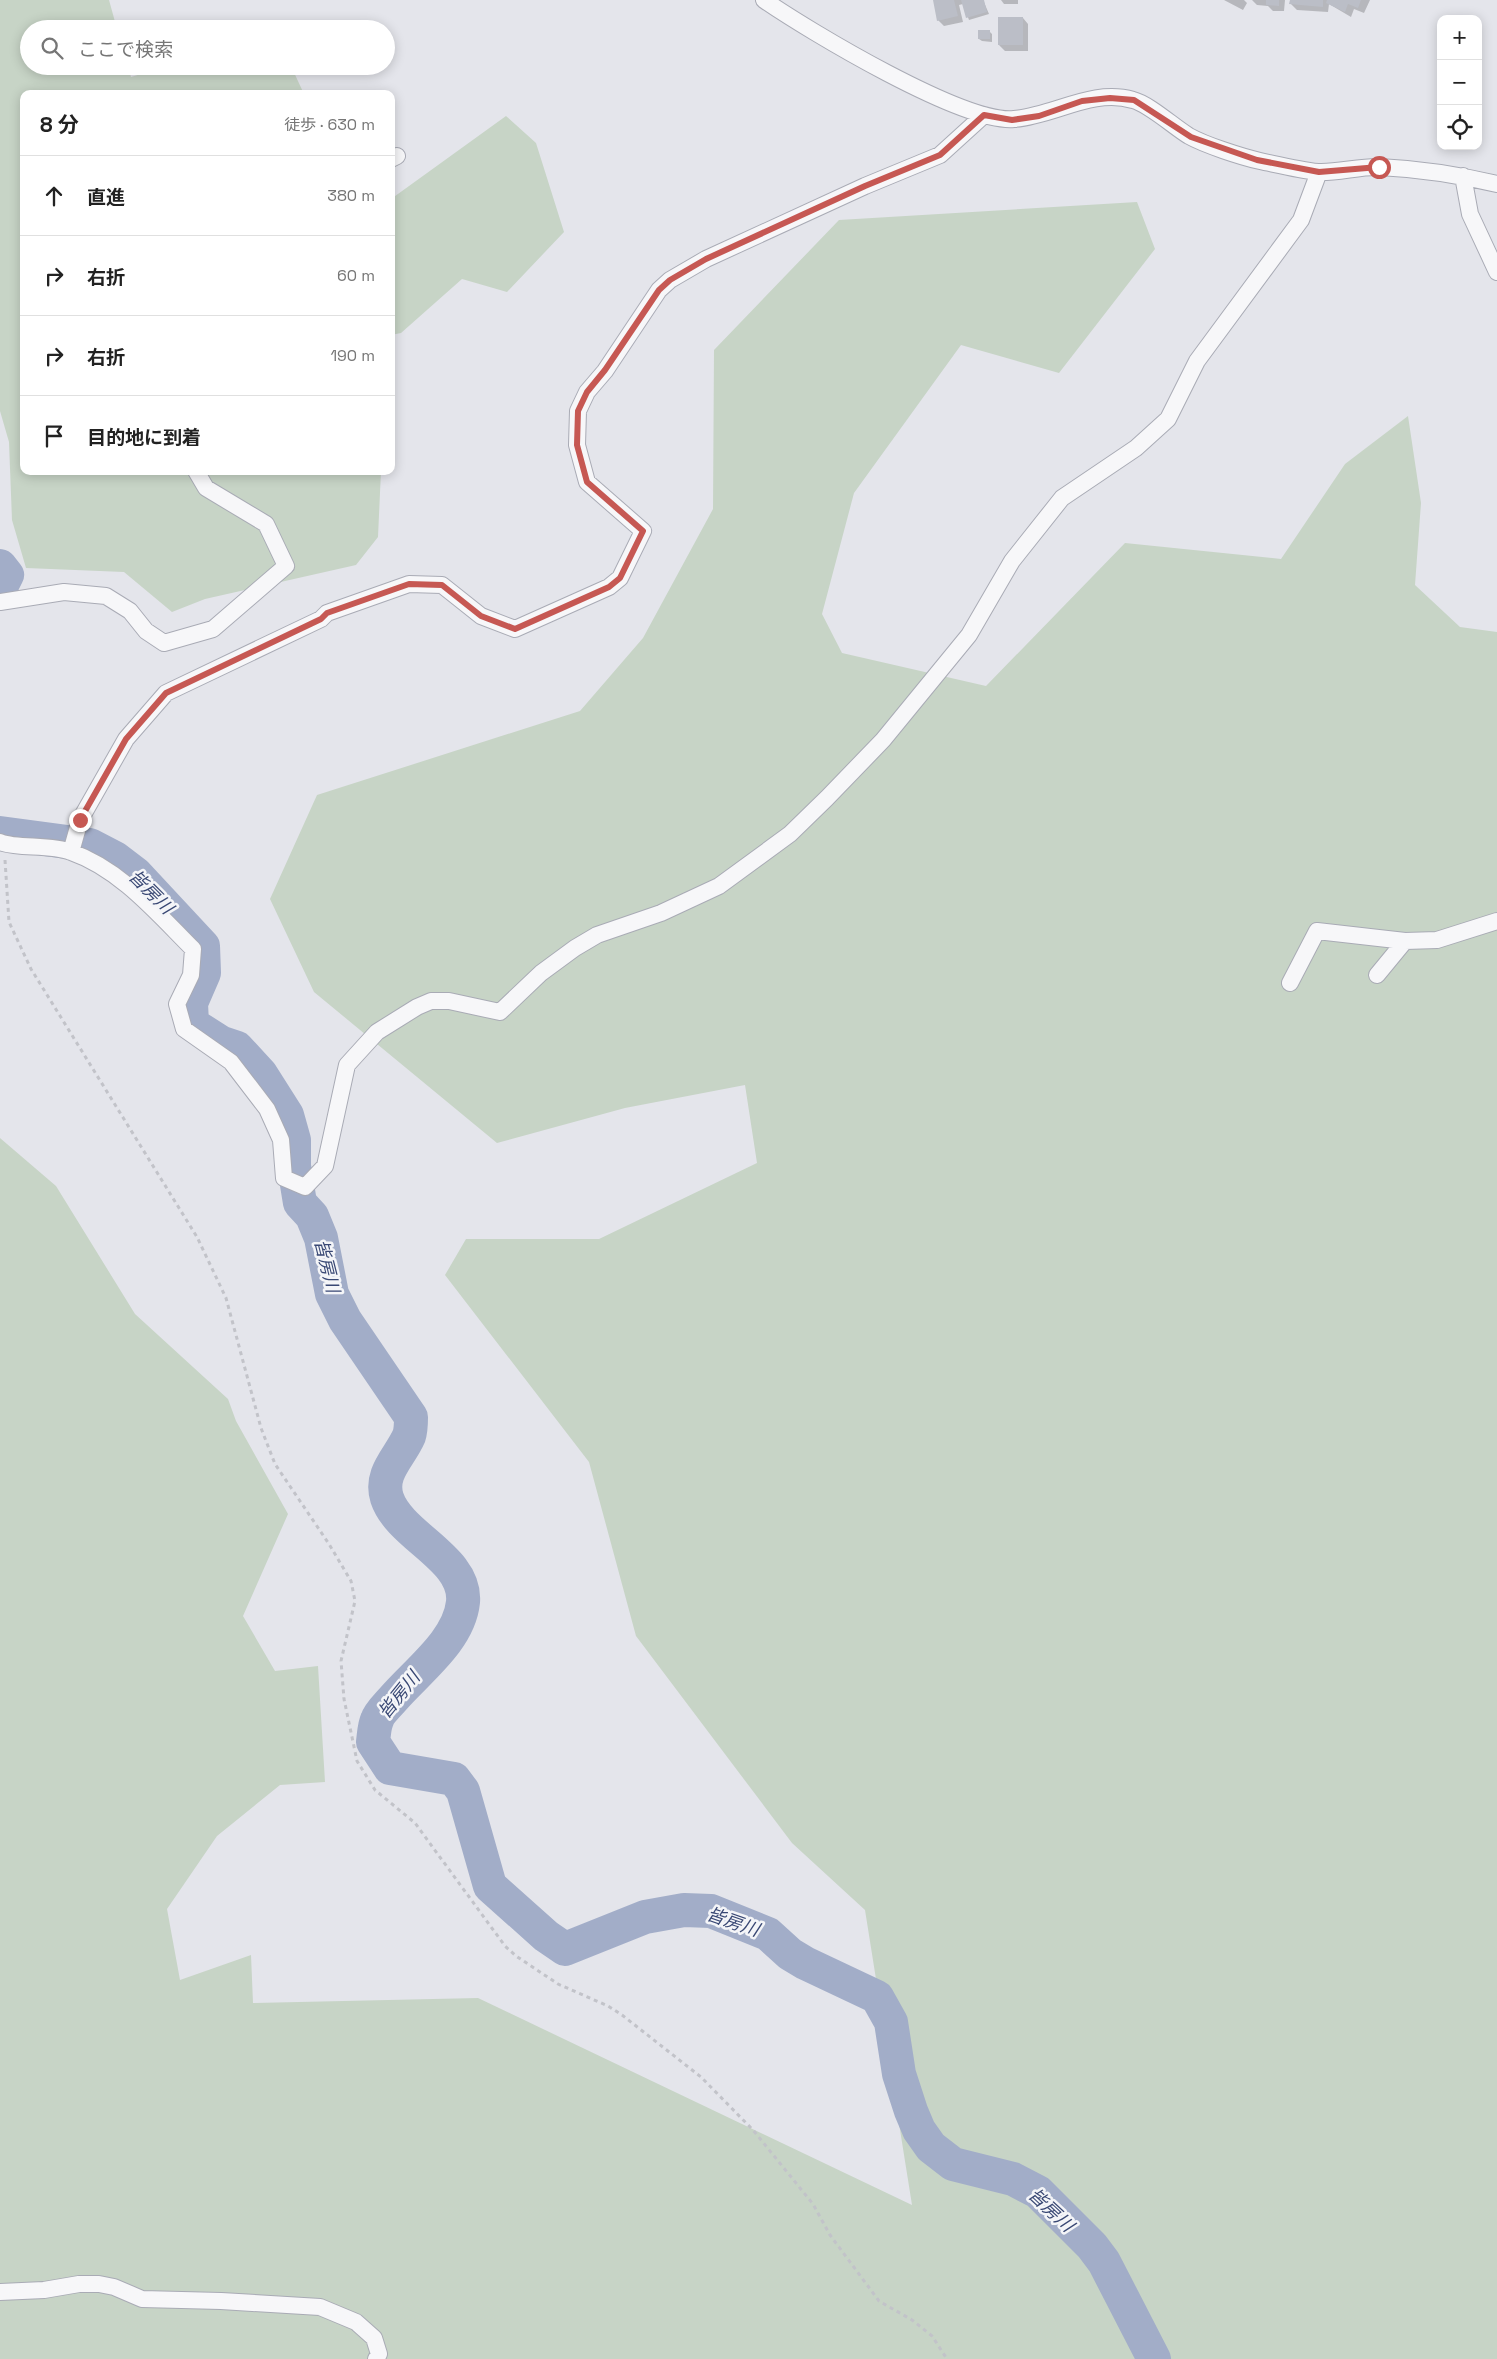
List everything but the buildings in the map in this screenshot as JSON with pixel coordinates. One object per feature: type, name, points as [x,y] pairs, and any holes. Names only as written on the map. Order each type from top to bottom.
[{"type":"street","points":[[764,0],[857,56],[921,89],[984,115],[1012,120],[1039,116],[1082,101],[1110,98],[1134,100],[1191,137],[1257,160],[1319,172],[1379,167],[1463,176],[1497,184]]},
{"type":"street","points":[[71,852],[80,820],[126,739],[166,693],[321,619],[327,613],[409,584],[442,585],[481,616],[515,629],[609,587],[620,578],[643,531],[587,482],[577,445],[578,411],[587,392],[605,370],[659,290],[670,280],[706,259],[865,186],[940,155],[984,115]]},
{"type":"street","points":[[2,843],[41,846],[71,852],[99,865],[136,893],[193,949],[191,975],[178,1004],[184,1029],[231,1062],[267,1109],[281,1140],[284,1178],[305,1188],[325,1166],[348,1065],[377,1032],[417,1007],[431,1001],[449,1002],[500,1012],[541,973],[597,934],[661,914],[719,886],[790,834],[827,798],[883,740],[969,635],[1012,561],[1062,498],[1136,448],[1168,419],[1197,361],[1301,220],[1319,172]]},
{"type":"street","points":[[1463,176],[1470,214],[1497,272]]},
{"type":"street","points":[[0,602],[64,592],[106,596],[130,611],[146,631],[164,643],[213,629],[286,566],[266,524],[206,488],[198,475]]},
{"type":"street","points":[[1290,983],[1317,931],[1405,941],[1437,940],[1497,921]]},
{"type":"street","points":[[1377,976],[1405,941]]},
{"type":"street","points":[[0,2292],[44,2290],[79,2284],[99,2284],[114,2287],[142,2299],[221,2301],[320,2307],[356,2322],[374,2338],[379,2354],[376,2359]]},
{"type":"path","points":[[2,843],[8,922],[31,969],[197,1237],[226,1298],[262,1428],[275,1464],[329,1544],[351,1582],[354,1601],[341,1661],[344,1699],[357,1761],[375,1790],[415,1823],[505,1946],[516,1956],[558,1984],[608,2006],[622,2015],[701,2077],[754,2130],[813,2204],[830,2235],[879,2301],[912,2320],[932,2336],[947,2359]]},
{"type":"green space","points":[[0,0],[109,0],[115,20],[20,20],[20,75],[130,75],[131,77],[138,75],[295,75],[302,90],[20,90],[20,475],[381,475],[378,537],[356,565],[205,599],[172,612],[124,572],[26,568],[12,520],[9,442],[0,411]]},
{"type":"green space","points":[[506,116],[536,143],[564,232],[507,292],[462,279],[401,333],[395,334],[395,196]]},
{"type":"green space","points":[[1137,202],[1155,249],[1059,373],[961,345],[854,493],[822,614],[842,653],[986,686],[1125,543],[1281,559],[1345,464],[1408,416],[1421,503],[1415,585],[1460,627],[1497,632],[1497,2359],[0,2359],[0,1138],[56,1186],[135,1314],[228,1399],[236,1421],[288,1514],[243,1616],[275,1671],[318,1666],[325,1782],[280,1785],[217,1836],[167,1909],[180,1980],[251,1955],[253,2003],[478,1998],[912,2205],[865,1910],[792,1843],[636,1636],[589,1462],[445,1275],[466,1239],[599,1239],[757,1163],[745,1085],[625,1108],[497,1143],[314,992],[270,899],[317,795],[580,711],[643,638],[713,509],[714,350],[839,220]]},
{"type":"waterway","name":"皆房川","points":[[0,566],[7,575],[0,589]]},
{"type":"waterway","name":"皆房川","points":[[0,833],[90,845],[115,858],[136,874],[203,946],[204,973],[191,1003],[192,1024],[222,1043],[237,1048],[261,1074],[287,1115],[294,1140],[294,1166],[300,1203],[312,1216],[321,1238],[332,1294],[345,1320],[411,1417],[409,1436],[388,1473],[385,1489],[387,1498],[394,1512],[405,1525],[444,1560],[455,1573],[461,1586],[463,1602],[454,1630],[436,1655],[386,1706],[377,1720],[373,1742],[390,1768],[454,1779],[463,1791],[490,1886],[546,1936],[565,1949],[645,1917],[684,1910],[711,1911],[768,1934],[790,1954],[805,1963],[877,1997],[891,2022],[899,2074],[911,2111],[919,2130],[931,2147],[953,2164],[1013,2179],[1038,2192],[1092,2246],[1104,2262],[1154,2359]]},
{"type":"route","points":[[80,820],[126,739],[166,693],[259,650],[321,619],[327,613],[409,584],[442,585],[481,616],[515,629],[609,587],[620,578],[643,531],[587,482],[577,445],[578,411],[587,392],[605,370],[659,290],[670,280],[706,259],[865,186],[940,155],[984,115],[1012,120],[1039,116],[1082,101],[1110,98],[1134,100],[1191,137],[1257,160],[1319,172],[1379,167]]}]
